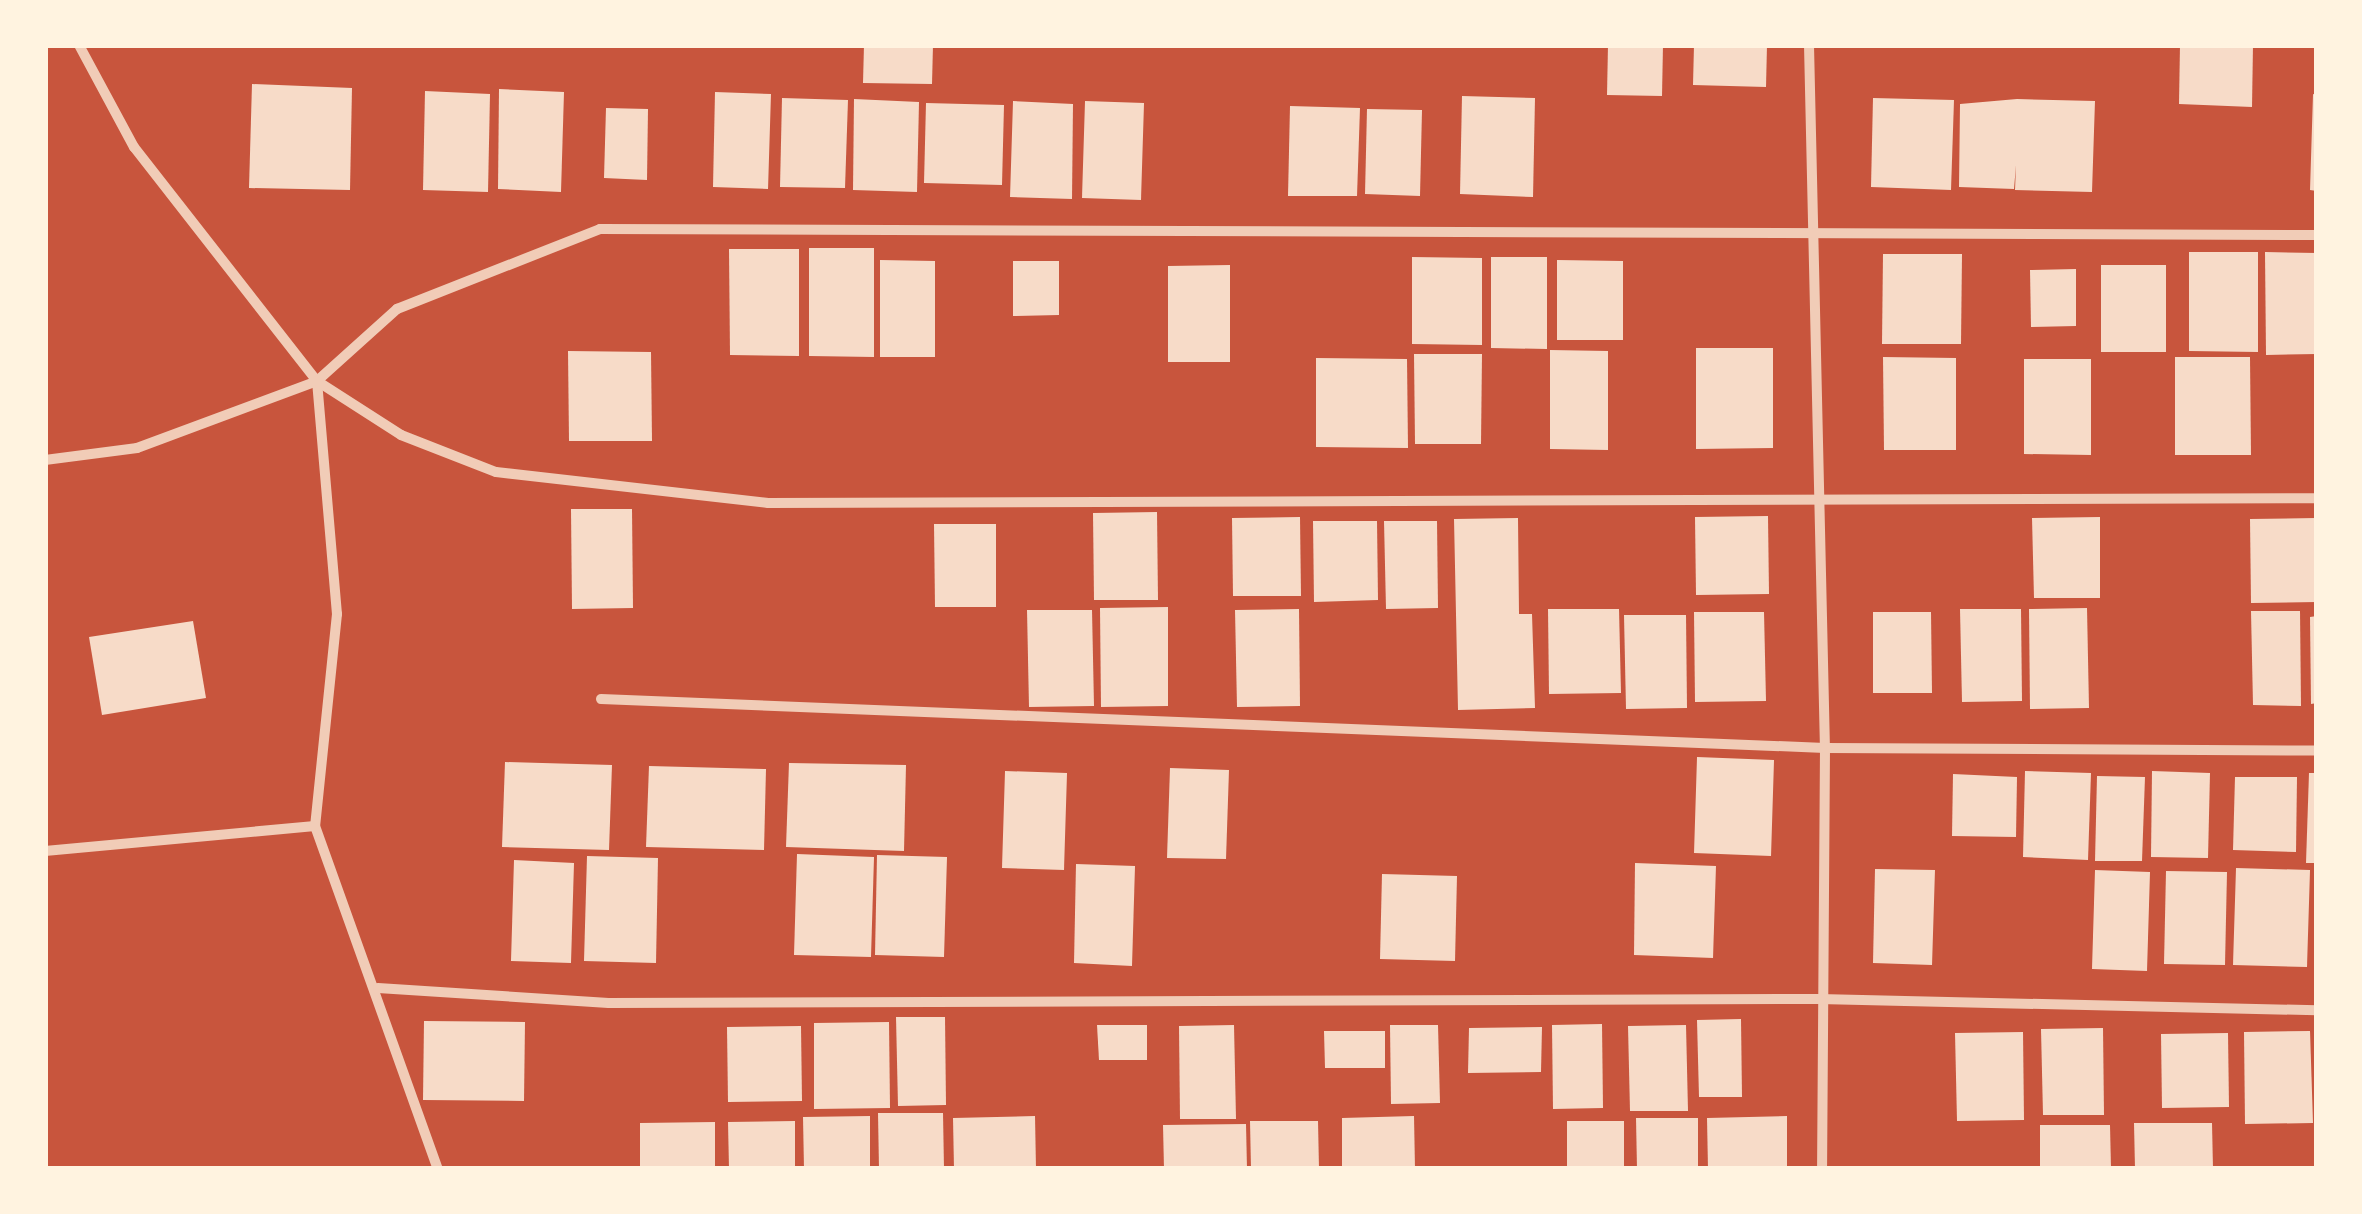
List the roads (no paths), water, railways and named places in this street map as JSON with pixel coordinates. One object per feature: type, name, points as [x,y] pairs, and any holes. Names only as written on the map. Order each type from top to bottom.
[{"type":"street","points":[[79,45],[134,147],[317,381],[401,436],[496,472],[636,494],[768,502],[2317,498]]},
{"type":"street","points":[[1809,45],[1812,497],[1824,748],[1819,999],[1822,1169]]},
{"type":"street","points":[[45,460],[136,448],[317,381],[397,309],[600,229],[2317,235]]},
{"type":"street","points":[[317,381],[337,614],[315,826],[330,885],[378,988],[438,1169]]},
{"type":"street","points":[[601,699],[1824,748],[2317,751]]},
{"type":"street","points":[[45,851],[315,826]]},
{"type":"street","points":[[378,988],[609,1003],[1819,999],[2317,1010]]}]
